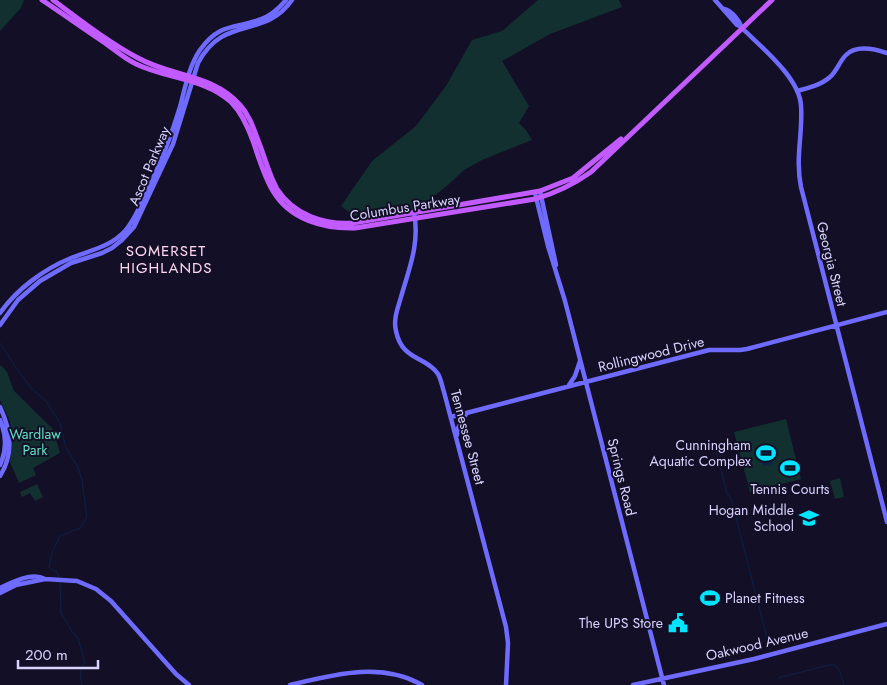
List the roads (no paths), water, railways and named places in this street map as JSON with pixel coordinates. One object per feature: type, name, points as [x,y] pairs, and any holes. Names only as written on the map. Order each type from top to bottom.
[{"type":"main road","name":"Columbus Parkway","points":[[42,0],[134,64],[191,79]]},
{"type":"main road","name":"Columbus Parkway","points":[[53,0],[138,58],[213,89],[231,102],[249,130],[273,192],[283,204],[297,215],[318,225],[340,228],[355,228],[538,195],[573,178],[634,130],[772,0]]},
{"type":"main road","name":"Ascot Parkway","points":[[0,325],[18,300],[40,281],[66,265],[112,248],[134,227],[173,144],[199,52],[206,42],[216,34],[230,26],[265,17],[275,11],[286,0]]},
{"type":"main road","name":"Ascot Parkway","points":[[0,313],[18,293],[38,276],[64,261],[108,245],[130,226],[169,143],[191,79],[202,55],[219,37],[234,30],[267,21],[280,14],[292,0]]},
{"type":"main road","name":"Georgia Street","points":[[716,0],[737,25],[789,78],[797,91],[801,106],[797,161],[799,178],[887,522]]},
{"type":"main road","points":[[797,91],[825,81],[835,72],[848,53],[867,49],[887,53]]},
{"type":"main road","name":"Springs Road","points":[[538,195],[548,246],[558,274],[664,685]]},
{"type":"main road","name":"Tennessee Street","points":[[415,216],[415,249],[396,313],[396,331],[400,342],[407,351],[438,375],[452,417],[506,627],[508,643],[506,685]]},
{"type":"main road","name":"Rollingwood Drive","points":[[452,417],[709,350],[740,350],[887,312]]},
{"type":"main road","points":[[568,386],[575,376],[580,359]]},
{"type":"main road","points":[[0,407],[9,430],[10,443],[8,459],[0,476]]},
{"type":"main road","points":[[457,437],[458,428],[466,414]]},
{"type":"main road","points":[[0,420],[5,441],[0,465]]},
{"type":"main road","points":[[0,588],[29,577],[43,577],[45,579]]},
{"type":"main road","points":[[0,593],[16,584],[45,579],[84,583],[105,595],[171,669],[189,685]]},
{"type":"main road","name":"Oakwood Avenue","points":[[633,685],[754,659],[887,624]]},
{"type":"main road","points":[[290,685],[350,672],[370,672],[396,676],[422,685]]},
{"type":"water","points":[[767,444],[772,464],[763,466],[758,447]]},
{"type":"waterway","points":[[0,343],[17,369],[32,389],[46,401],[60,423],[66,448],[78,467],[82,480],[87,517],[80,528],[60,536],[52,553],[49,568],[57,572],[59,578]]},
{"type":"waterway","points":[[714,441],[727,494],[731,498],[770,650]]},
{"type":"waterway","points":[[60,582],[61,613],[78,638],[85,663],[80,673],[82,685]]},
{"type":"waterway","points":[[778,678],[833,664],[839,669],[844,685]]},
{"type":"place","name":"Cunningham Aquatic Complex","points":[[766,453]]},
{"type":"place","name":"Tennis Courts","points":[[790,468]]},
{"type":"place","name":"Hogan Middle School","points":[[809,518]]},
{"type":"place","name":"Planet Fitness","points":[[710,598]]},
{"type":"place","name":"The UPS Store","points":[[678,623]]},
{"type":"district","name":"SOMERSET HIGHLANDS","points":[[166,260]]},
{"type":"park label","name":"Wardlaw Park","points":[[35,442]]}]
